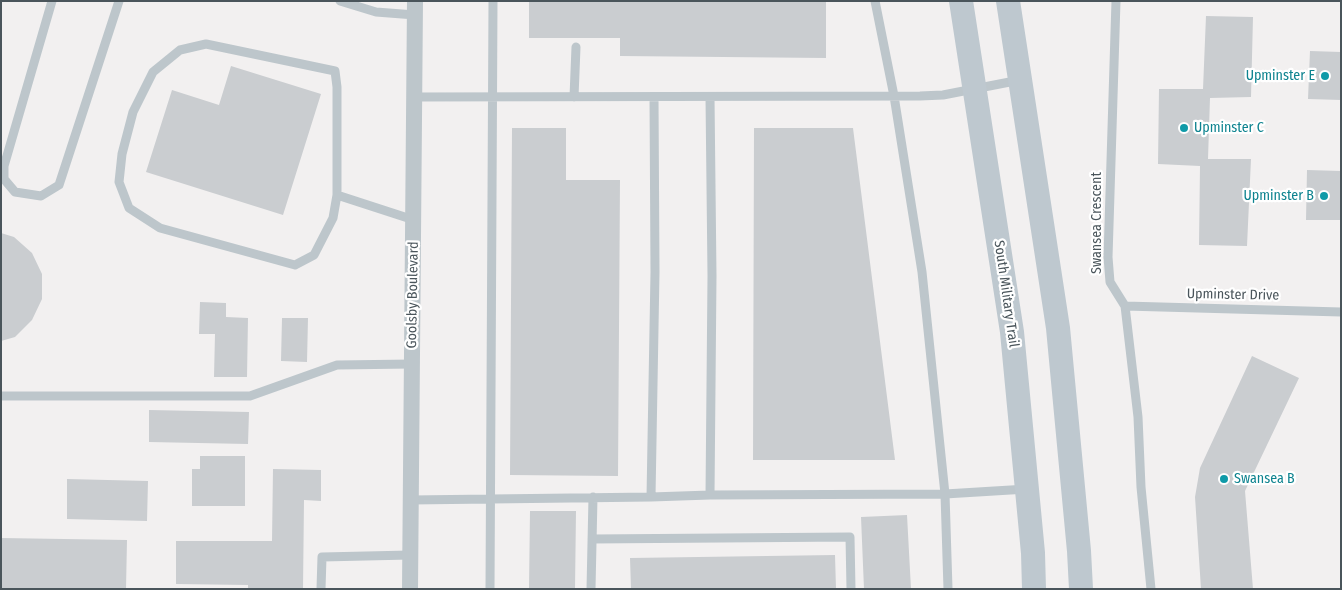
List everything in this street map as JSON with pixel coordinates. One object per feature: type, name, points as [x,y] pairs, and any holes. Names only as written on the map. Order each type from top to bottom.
[{"type":"street","name":"South Military Trail","points":[[961,1],[1012,332],[1027,489],[1034,589]]},
{"type":"street","points":[[1008,1],[1058,328],[1080,551],[1081,589]]},
{"type":"street","name":"Goolsby Boulevard","points":[[410,589],[415,8]]},
{"type":"lane","points":[[52,1],[4,166],[4,179],[15,192],[41,196],[59,185],[119,1]]},
{"type":"lane","points":[[340,1],[376,12],[415,8]]},
{"type":"lane","points":[[490,589],[493,1]]},
{"type":"lane","points":[[875,1],[894,96],[922,272],[944,494],[948,589]]},
{"type":"lane","name":"Swansea Crescent","points":[[1116,1],[1108,256],[1110,282],[1125,306],[1138,417],[1141,486],[1151,589]]},
{"type":"lane","points":[[206,44],[335,71],[337,87],[337,195],[333,218],[314,255],[295,265],[160,228],[129,208],[119,182],[122,154],[133,112],[153,72],[180,50],[206,44]]},
{"type":"lane","points":[[574,97],[576,47]]},
{"type":"lane","points":[[415,97],[894,96],[944,94],[1020,80]]},
{"type":"lane","points":[[650,496],[655,272],[654,97]]},
{"type":"lane","points":[[710,97],[712,286],[710,494]]},
{"type":"lane","points":[[337,195],[414,220]]},
{"type":"lane","name":"Upminster Drive","points":[[1125,306],[1341,312]]},
{"type":"lane","points":[[1,396],[250,396],[337,365],[412,364]]},
{"type":"lane","points":[[410,500],[593,498],[710,494],[944,494],[1027,489]]},
{"type":"lane","points":[[591,589],[593,498]]},
{"type":"lane","points":[[592,539],[850,538],[851,589]]},
{"type":"lane","points":[[321,589],[322,557],[410,555]]},
{"type":"building","points":[[529,1],[826,1],[826,58],[620,56],[620,38],[529,38]]},
{"type":"building","name":"Upminster C","points":[[1206,16],[1253,17],[1251,97],[1210,98],[1208,159],[1251,159],[1247,246],[1199,245],[1200,166],[1158,164],[1159,89],[1203,89]]},
{"type":"building","name":"Upminster E","points":[[1310,51],[1341,52],[1341,100],[1308,99]]},
{"type":"building","points":[[231,66],[321,94],[283,215],[146,172],[172,90],[219,105]]},
{"type":"building","points":[[512,128],[566,128],[566,180],[620,180],[618,476],[510,475]]},
{"type":"building","points":[[754,128],[853,128],[895,460],[753,460]]},
{"type":"building","name":"Upminster B","points":[[1307,170],[1341,171],[1341,220],[1306,220]]},
{"type":"building","points":[[1,233],[14,237],[32,253],[42,274],[42,299],[32,320],[15,337],[1,341]]},
{"type":"building","points":[[200,302],[226,303],[226,317],[248,318],[247,377],[214,377],[215,334],[199,334]]},
{"type":"building","points":[[282,318],[308,318],[307,362],[281,361]]},
{"type":"building","name":"Swansea B","points":[[1252,356],[1299,378],[1245,491],[1253,589],[1201,589],[1195,497],[1200,468]]},
{"type":"building","points":[[149,410],[249,412],[248,444],[149,442]]},
{"type":"building","points":[[200,456],[245,456],[245,506],[192,506],[192,469],[200,469]]},
{"type":"building","points":[[273,469],[321,470],[321,501],[304,500],[303,589],[248,589],[248,585],[176,584],[176,541],[272,541]]},
{"type":"building","points":[[67,479],[148,481],[147,521],[67,519]]},
{"type":"building","points":[[530,511],[576,511],[575,589],[529,589]]},
{"type":"building","points":[[907,515],[911,589],[864,589],[861,517]]},
{"type":"building","points":[[1,538],[127,540],[126,589],[1,589]]},
{"type":"building","points":[[835,555],[836,589],[631,589],[630,558]]},
{"type":"place","name":"Upminster E","points":[[1325,76]]},
{"type":"place","name":"Upminster C","points":[[1184,128]]},
{"type":"place","name":"Upminster B","points":[[1324,196]]},
{"type":"place","name":"Swansea B","points":[[1224,479]]}]
